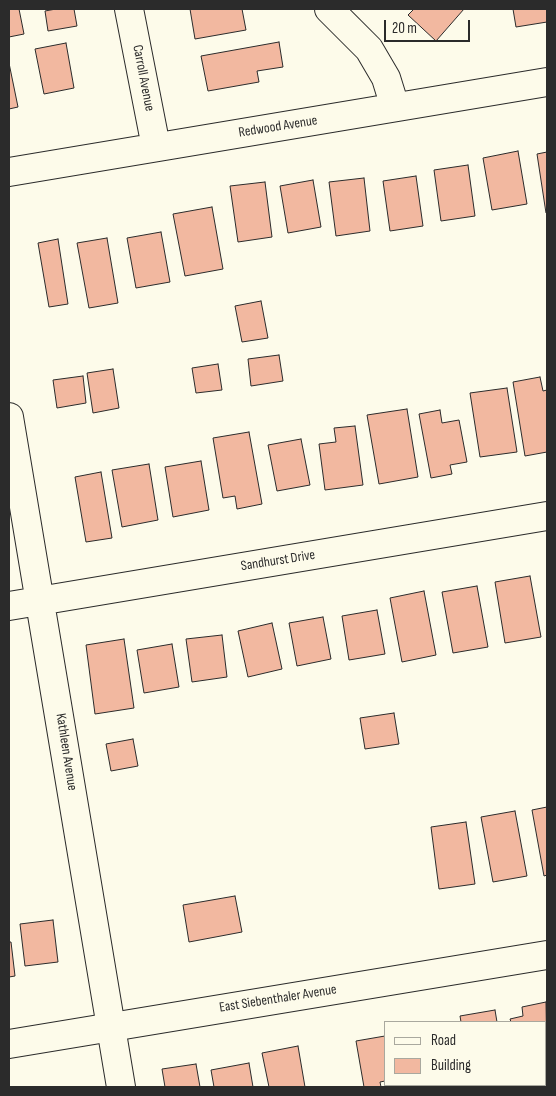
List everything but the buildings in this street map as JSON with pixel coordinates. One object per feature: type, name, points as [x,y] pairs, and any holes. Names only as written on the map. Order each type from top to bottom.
[{"type":"street","name":"Carroll Avenue","points":[[129,9],[156,147]]},
{"type":"street","points":[[330,9],[369,49],[386,78],[396,107]]},
{"type":"street","name":"Redwood Avenue","points":[[9,172],[547,82]]},
{"type":"street","name":"Kathleen Avenue","points":[[9,417],[121,1087]]},
{"type":"street","name":"Sandhurst Drive","points":[[9,606],[547,516]]},
{"type":"street","name":"East Siebenthaler Avenue","points":[[9,1044],[547,955]]}]
